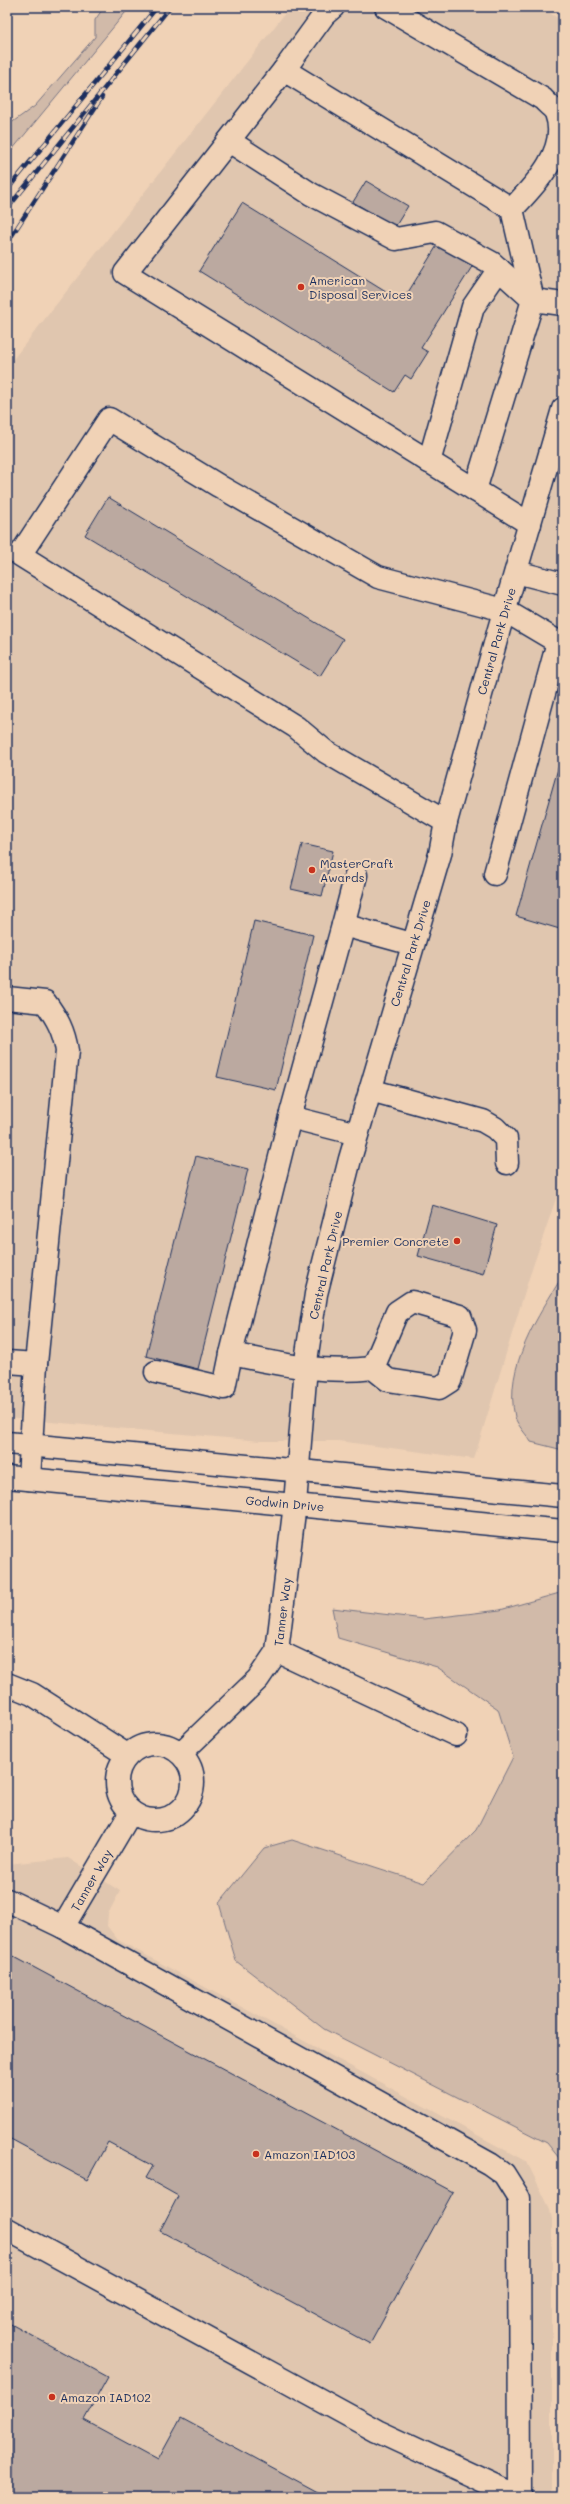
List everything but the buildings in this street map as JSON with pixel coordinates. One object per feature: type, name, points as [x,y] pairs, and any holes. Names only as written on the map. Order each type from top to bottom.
[{"type":"street","points":[[333,7],[324,15],[284,70],[125,273],[530,524]]},
{"type":"street","points":[[386,7],[543,99],[556,112],[562,131],[558,149],[541,179],[512,208]]},
{"type":"street","points":[[284,70],[512,208],[534,300],[475,490]]},
{"type":"street","points":[[229,141],[311,194],[396,239],[435,232],[499,269],[534,300],[563,304]]},
{"type":"street","points":[[429,462],[473,307],[499,269]]},
{"type":"street","name":"Central Park Drive","points":[[295,1504],[306,1369],[316,1294],[357,1134],[412,944],[440,854],[446,822],[504,610],[563,409]]},
{"type":"street","points":[[446,822],[326,752],[296,727],[20,555],[109,419],[225,490],[378,577],[504,610],[561,643],[495,874]]},
{"type":"street","points":[[516,572],[561,584]]},
{"type":"street","points":[[156,1372],[224,1388],[231,1354],[290,1117],[356,875]]},
{"type":"street","points":[[343,925],[412,944]]},
{"type":"street","points":[[7,998],[45,1002],[56,1017],[65,1034],[67,1051],[36,1364],[29,1479]]},
{"type":"street","points":[[370,1090],[489,1124],[506,1139],[507,1163]]},
{"type":"street","points":[[290,1117],[357,1134]]},
{"type":"street","points":[[231,1354],[306,1369],[346,1371],[373,1368],[388,1380],[439,1388],[450,1381],[464,1330],[460,1316],[412,1302],[397,1312],[373,1368]]},
{"type":"street","points":[[7,1362],[36,1364]]},
{"type":"street","points":[[7,1443],[563,1496]]},
{"type":"street","name":"Godwin Drive","points":[[7,1477],[563,1531]]},
{"type":"street","name":"Tanner Way","points":[[181,1753],[258,1679],[277,1651],[295,1504]]},
{"type":"street","points":[[277,1651],[456,1735]]},
{"type":"street","points":[[7,1684],[32,1694],[127,1755]]},
{"type":"street","points":[[148,1744],[159,1744],[171,1747],[181,1753],[188,1763],[193,1775],[192,1788],[188,1800],[180,1811],[168,1817],[155,1820],[142,1818],[130,1812],[122,1802],[117,1789],[116,1776],[127,1755],[148,1744]]},
{"type":"street","name":"Tanner Way","points":[[63,1927],[130,1812]]},
{"type":"street","points":[[7,1900],[63,1927],[490,2164],[504,2174],[519,2198],[519,2497],[377,2431],[7,2229]]},
{"type":"shaded area","points":[[104,7],[130,7],[7,156],[7,126],[35,106],[95,37],[95,20]]},
{"type":"shaded area","points":[[290,7],[541,7],[563,22],[563,1178],[528,1281],[474,1459],[338,1441],[260,1441],[7,1418],[7,367]]},
{"type":"shaded area","points":[[563,1275],[563,1450],[531,1442],[516,1420],[513,1398],[514,1379],[526,1342],[534,1324]]},
{"type":"shaded area","points":[[563,1592],[563,2163],[547,2143],[324,2029],[236,1961],[219,1903],[264,1848],[292,1840],[424,1883],[476,1830],[513,1757],[498,1709],[437,1667],[338,1638],[332,1608],[424,1619],[500,1610]]},
{"type":"shaded area","points":[[68,1858],[120,1891],[108,1914],[107,1926],[118,1940],[527,2162],[550,2209],[552,2219],[552,2497],[7,2497],[7,1864]]},
{"type":"railway","points":[[7,190],[157,7]]},
{"type":"railway","points":[[7,209],[170,7]]},
{"type":"railway","points":[[7,243],[102,97]]},
{"type":"place","name":"American Disposal Services","points":[[301,287]]},
{"type":"place","name":"MasterCraft Awards","points":[[312,870]]},
{"type":"place","name":"Premier Concrete","points":[[457,1241]]},
{"type":"place","name":"Amazon IAD103","points":[[256,2154]]},
{"type":"place","name":"Amazon IAD102","points":[[52,2397]]}]
